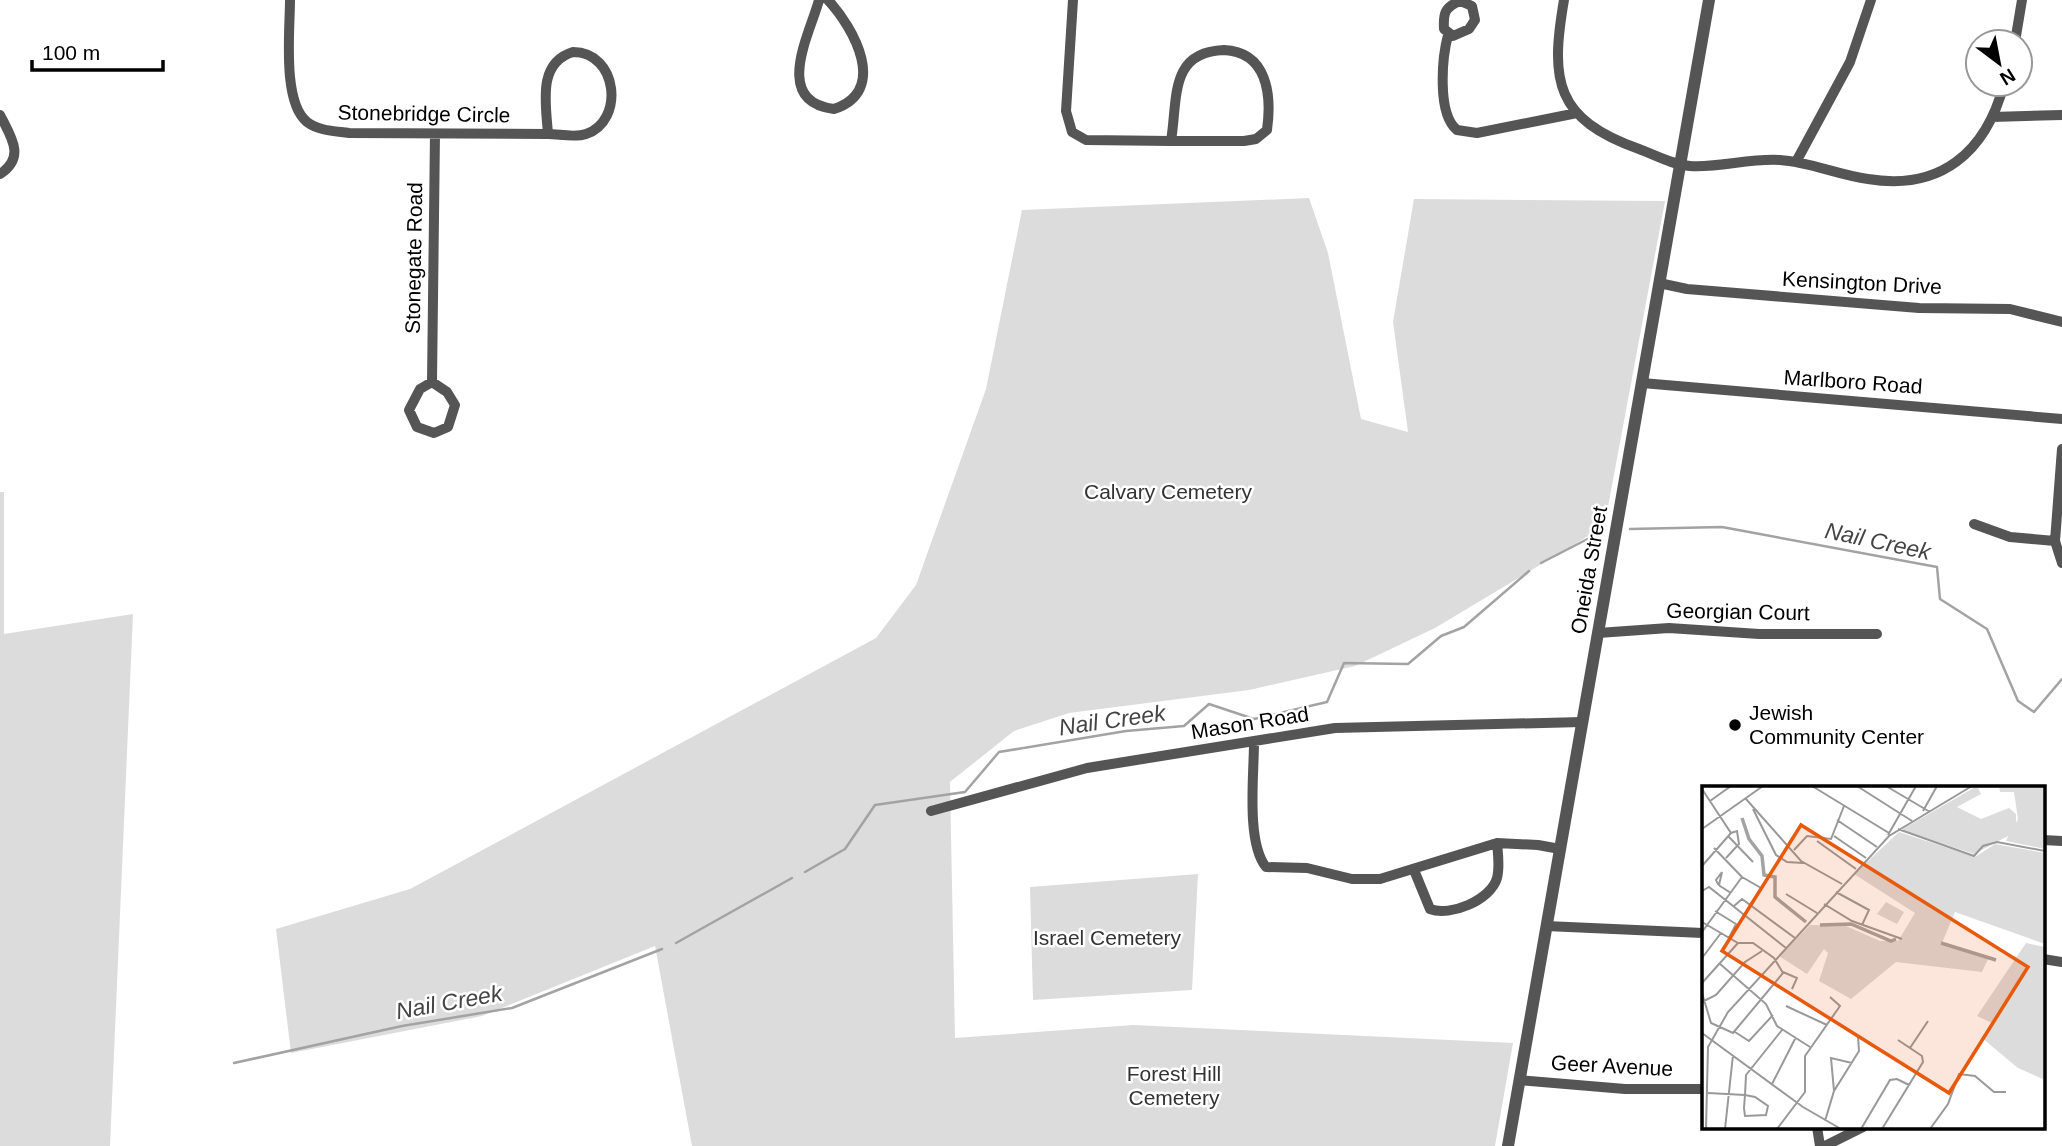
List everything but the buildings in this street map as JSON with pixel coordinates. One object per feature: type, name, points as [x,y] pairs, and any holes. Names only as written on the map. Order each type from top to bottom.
[{"type":"street","name":"Stonebridge Circle","points":[[290,0],[292,96],[303,118],[317,128],[328,131],[435,135],[585,134],[598,127],[607,115],[608,74],[602,62],[593,54],[573,52],[552,65],[545,95],[548,134]]},
{"type":"street","points":[[819,0],[799,61],[800,81],[811,100],[834,109],[856,97],[863,79],[863,65],[856,38],[828,0]]},
{"type":"street","points":[[1073,0],[1067,118],[1072,132],[1086,140],[1171,141],[1244,141],[1264,135],[1269,117],[1261,69],[1254,59],[1240,51],[1208,51],[1191,58],[1181,74],[1171,141]]},
{"type":"street","points":[[1564,0],[1557,59],[1558,76],[1577,113],[1598,132],[1615,141],[1680,164],[1689,166],[1761,160],[1796,162],[1870,180],[1908,181],[1927,177],[1958,161],[1972,149],[1993,117],[1999,98]]},
{"type":"street","name":"Oneida Street","points":[[1508,1146],[1709,0]]},
{"type":"street","points":[[1796,162],[1850,62],[1871,0]]},
{"type":"street","points":[[2017,28],[2022,0]]},
{"type":"street","points":[[1448,35],[1443,63],[1444,94],[1446,113],[1457,130],[1477,133],[1577,113]]},
{"type":"street","points":[[0,115],[16,152],[14,162],[0,174]]},
{"type":"street","points":[[1993,117],[2062,116]]},
{"type":"street","name":"Stonegate Road","points":[[432,382],[435,135]]},
{"type":"street","name":"Kensington Drive","points":[[1659,283],[1687,289],[1919,308],[2010,309],[2062,322]]},
{"type":"street","points":[[432,382],[447,392],[455,405],[455,413],[449,427],[434,433],[417,427],[409,410],[420,389],[432,382]]},
{"type":"street","name":"Marlboro Road","points":[[1642,383],[2062,419]]},
{"type":"street","points":[[2062,449],[2055,541],[2062,563]]},
{"type":"street","points":[[1973,524],[2010,537],[2055,541]]},
{"type":"street","name":"Georgian Court","points":[[1598,633],[1669,628],[1759,634],[1877,634]]},
{"type":"street","name":"Mason Road","points":[[931,811],[1087,768],[1360,727],[1582,722]]},
{"type":"street","points":[[1254,742],[1255,838],[1257,855],[1266,867],[1307,868],[1364,880],[1396,876],[1497,843],[1560,849]]},
{"type":"street","points":[[2044,840],[2062,841]]},
{"type":"street","points":[[1414,870],[1424,901],[1430,909],[1441,912],[1454,909],[1470,903],[1495,884],[1499,870],[1497,843]]},
{"type":"street","points":[[1546,926],[1702,933]]},
{"type":"street","points":[[2044,959],[2062,962]]},
{"type":"street","name":"Geer Avenue","points":[[1519,1080],[1625,1089],[1702,1089]]},
{"type":"street","points":[[1817,1128],[1820,1146]]},
{"type":"street","points":[[1825,1146],[1861,1128]]},
{"type":"green space","name":"Calvary Cemetery","points":[[1309,198],[1328,253],[1361,419],[1408,432],[1393,322],[1414,199],[1665,201],[1605,523],[1595,532],[1435,628],[1355,666],[1249,690],[1069,713],[1014,731],[950,782],[955,1038],[1133,1025],[1513,1043],[1495,1146],[692,1146],[655,946],[482,1016],[291,1053],[276,929],[410,889],[876,638],[916,585],[986,389],[1022,210]]},
{"type":"green space","points":[[0,492],[4,492],[4,634],[133,614],[110,1146],[0,1146]]},
{"type":"green space","name":"Israel Cemetery","points":[[1198,874],[1192,990],[1033,1000],[1030,887]]},
{"type":"waterway","name":"Nail Creek","points":[[1630,529],[1722,527],[1937,567],[1940,599],[1987,629],[2018,701],[2034,712],[2062,679]]},
{"type":"waterway","name":"Nail Creek","points":[[1541,563],[1605,530]]},
{"type":"waterway","name":"Nail Creek","points":[[805,872],[845,849],[875,805],[965,792],[999,752],[1126,731],[1184,726],[1209,704],[1254,719],[1327,702],[1344,663],[1408,664],[1441,636],[1464,627],[1529,571]]},
{"type":"waterway","name":"Nail Creek","points":[[676,943],[792,878]]},
{"type":"waterway","name":"Nail Creek","points":[[234,1063],[402,1026],[512,1008],[662,949]]},
{"type":"place","name":"Jewish Community Center","points":[[1735,725]]},
{"type":"park label","name":"Forest Hill Cemetery","points":[[1174,1086]]}]
